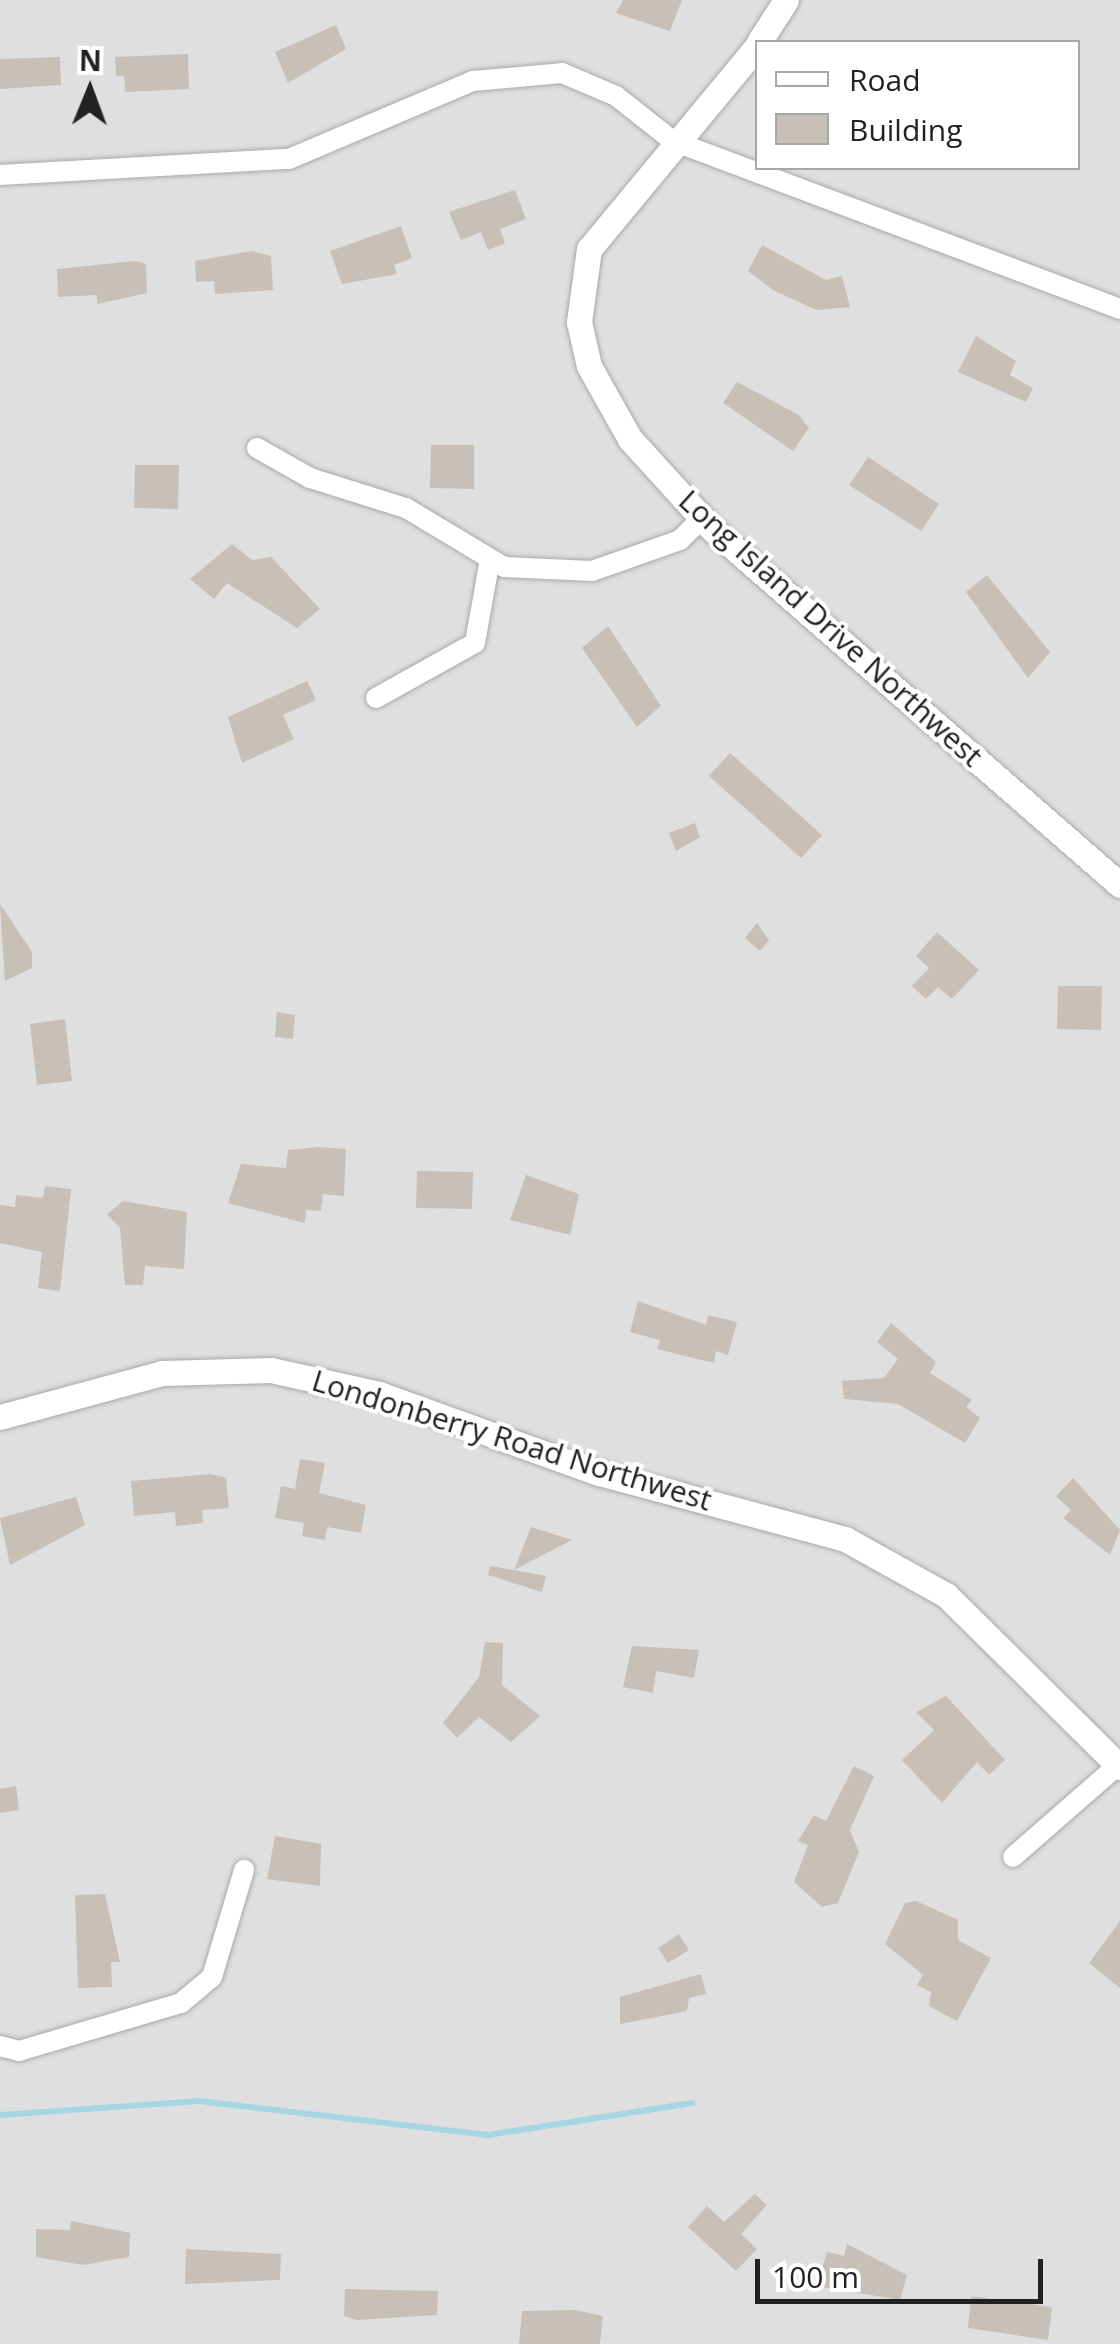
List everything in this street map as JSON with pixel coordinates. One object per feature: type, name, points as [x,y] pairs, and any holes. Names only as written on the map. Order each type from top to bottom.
[{"type":"street","name":"Long Island Drive Northwest","points":[[761,40],[786,0]]},
{"type":"street","name":"Long Island Drive Northwest","points":[[755,47],[673,141],[589,250],[579,322],[605,402],[702,518],[1120,885]]},
{"type":"street","points":[[0,175],[288,159],[473,81],[524,70],[597,85],[673,141],[1120,309]]},
{"type":"street","points":[[257,448],[310,478],[406,508],[490,559],[592,571],[680,540],[702,518]]},
{"type":"street","points":[[376,698],[475,643],[490,559]]},
{"type":"street","name":"Londonberry Road Northwest","points":[[0,1417],[162,1373],[271,1370],[379,1394],[600,1473],[845,1538],[946,1594],[1119,1766]]},
{"type":"street","points":[[1013,1857],[1119,1766]]},
{"type":"street","points":[[0,2046],[19,2050],[182,2003],[212,1977],[244,1870]]},
{"type":"shaded area","points":[[0,0],[1120,0],[1120,2344],[0,2344]]},
{"type":"building","points":[[623,0],[682,0],[670,31],[616,13]]},
{"type":"building","points":[[336,25],[346,49],[288,83],[275,52]]},
{"type":"building","points":[[188,54],[189,89],[125,92],[124,76],[116,76],[115,57]]},
{"type":"building","points":[[60,57],[61,85],[0,89],[0,59]]},
{"type":"building","points":[[515,190],[526,219],[500,229],[505,243],[488,250],[481,232],[461,240],[449,212]]},
{"type":"building","points":[[401,226],[412,258],[394,265],[397,274],[342,284],[330,251]]},
{"type":"building","points":[[762,245],[826,280],[842,276],[850,307],[816,310],[773,290],[748,271]]},
{"type":"building","points":[[252,251],[271,256],[273,290],[215,294],[214,281],[196,282],[195,261]]},
{"type":"building","points":[[135,261],[146,264],[147,293],[97,304],[97,295],[58,297],[57,269]]},
{"type":"building","points":[[976,336],[1016,361],[1010,375],[1033,388],[1026,402],[958,372]]},
{"type":"building","points":[[737,382],[799,415],[809,428],[793,451],[723,403]]},
{"type":"building","points":[[431,445],[474,445],[474,489],[430,488]]},
{"type":"building","points":[[868,457],[939,504],[921,531],[849,485]]},
{"type":"building","points":[[135,465],[179,465],[178,509],[134,508]]},
{"type":"building","points":[[232,544],[252,560],[271,557],[320,609],[297,628],[227,583],[214,599],[190,579]]},
{"type":"building","points":[[987,575],[1050,652],[1028,678],[966,592]]},
{"type":"building","points":[[608,626],[661,706],[637,727],[582,648]]},
{"type":"building","points":[[307,681],[316,700],[283,715],[294,739],[242,763],[228,717]]},
{"type":"building","points":[[730,753],[822,835],[801,858],[709,776]]},
{"type":"building","points":[[695,823],[700,837],[676,851],[669,833]]},
{"type":"building","points":[[0,904],[32,952],[32,968],[5,981]]},
{"type":"building","points":[[757,923],[769,940],[760,951],[745,938]]},
{"type":"building","points":[[937,932],[979,970],[952,999],[938,987],[926,999],[912,986],[929,968],[916,956]]},
{"type":"building","points":[[1058,986],[1102,986],[1101,1030],[1057,1029]]},
{"type":"building","points":[[277,1012],[295,1015],[293,1039],[275,1037]]},
{"type":"building","points":[[65,1019],[72,1081],[37,1085],[30,1024]]},
{"type":"building","points":[[346,1149],[344,1196],[323,1194],[321,1211],[306,1210],[305,1223],[228,1203],[241,1164],[286,1168],[288,1150]]},
{"type":"building","points":[[417,1171],[473,1172],[472,1209],[416,1208]]},
{"type":"building","points":[[526,1175],[579,1194],[570,1235],[510,1220]]},
{"type":"building","points":[[45,1186],[71,1189],[60,1291],[38,1288],[42,1252],[0,1243],[0,1205],[15,1207],[16,1195],[43,1198]]},
{"type":"building","points":[[123,1201],[187,1212],[184,1269],[145,1266],[143,1285],[125,1285],[120,1228],[107,1214]]},
{"type":"building","points":[[638,1301],[706,1325],[708,1315],[737,1322],[728,1355],[716,1351],[714,1363],[657,1349],[660,1340],[630,1332]]},
{"type":"building","points":[[891,1323],[936,1362],[930,1373],[972,1400],[966,1407],[980,1418],[965,1443],[898,1404],[844,1399],[842,1381],[884,1378],[898,1359],[877,1342]]},
{"type":"building","points":[[300,1459],[325,1463],[319,1493],[366,1505],[361,1533],[327,1527],[325,1540],[302,1536],[304,1523],[275,1518],[281,1486],[295,1489]]},
{"type":"building","points":[[211,1474],[226,1478],[229,1508],[202,1510],[203,1523],[176,1526],[175,1512],[134,1516],[131,1481]]},
{"type":"building","points":[[1073,1478],[1120,1530],[1110,1555],[1063,1518],[1071,1510],[1056,1496]]},
{"type":"building","points":[[76,1497],[85,1525],[10,1565],[0,1518]]},
{"type":"building","points":[[531,1527],[572,1540],[514,1570]]},
{"type":"building","points":[[490,1566],[546,1576],[542,1592],[488,1575]]},
{"type":"building","points":[[485,1642],[503,1643],[502,1685],[540,1716],[511,1742],[479,1717],[457,1738],[443,1723],[479,1677]]},
{"type":"building","points":[[632,1646],[699,1650],[694,1678],[656,1671],[653,1693],[623,1687]]},
{"type":"building","points":[[946,1696],[1005,1760],[989,1775],[977,1762],[942,1803],[902,1760],[934,1730],[916,1712]]},
{"type":"building","points":[[854,1766],[874,1776],[850,1830],[859,1852],[838,1903],[822,1907],[794,1882],[808,1845],[798,1841],[814,1815],[826,1821]]},
{"type":"building","points":[[16,1786],[19,1810],[0,1813],[0,1789]]},
{"type":"building","points":[[275,1836],[321,1844],[320,1886],[267,1879]]},
{"type":"building","points":[[105,1894],[120,1962],[111,1962],[112,1987],[78,1988],[75,1895]]},
{"type":"building","points":[[916,1901],[958,1920],[958,1940],[991,1958],[957,2021],[929,2006],[931,1992],[917,1985],[923,1975],[885,1944],[905,1903]]},
{"type":"building","points":[[1120,1921],[1120,1988],[1089,1963]]},
{"type":"building","points":[[679,1934],[689,1950],[668,1963],[658,1948]]},
{"type":"building","points":[[701,1974],[706,1994],[689,1998],[687,2011],[620,2024],[620,1997]]},
{"type":"building","points":[[755,2194],[767,2205],[741,2234],[757,2249],[736,2271],[688,2227],[707,2206],[724,2222]]},
{"type":"building","points":[[71,2221],[130,2233],[129,2257],[83,2265],[36,2257],[36,2229],[70,2230]]},
{"type":"building","points":[[847,2244],[907,2275],[900,2300],[817,2286],[827,2252],[844,2256]]},
{"type":"building","points":[[186,2249],[281,2254],[280,2280],[185,2284]]},
{"type":"building","points":[[345,2289],[438,2291],[437,2315],[357,2320],[344,2316]]},
{"type":"building","points":[[971,2296],[1052,2307],[1048,2340],[968,2328]]},
{"type":"building","points":[[575,2310],[603,2316],[600,2344],[519,2344],[522,2311]]},
{"type":"waterway","points":[[0,2115],[199,2101],[488,2135],[693,2103]]}]
